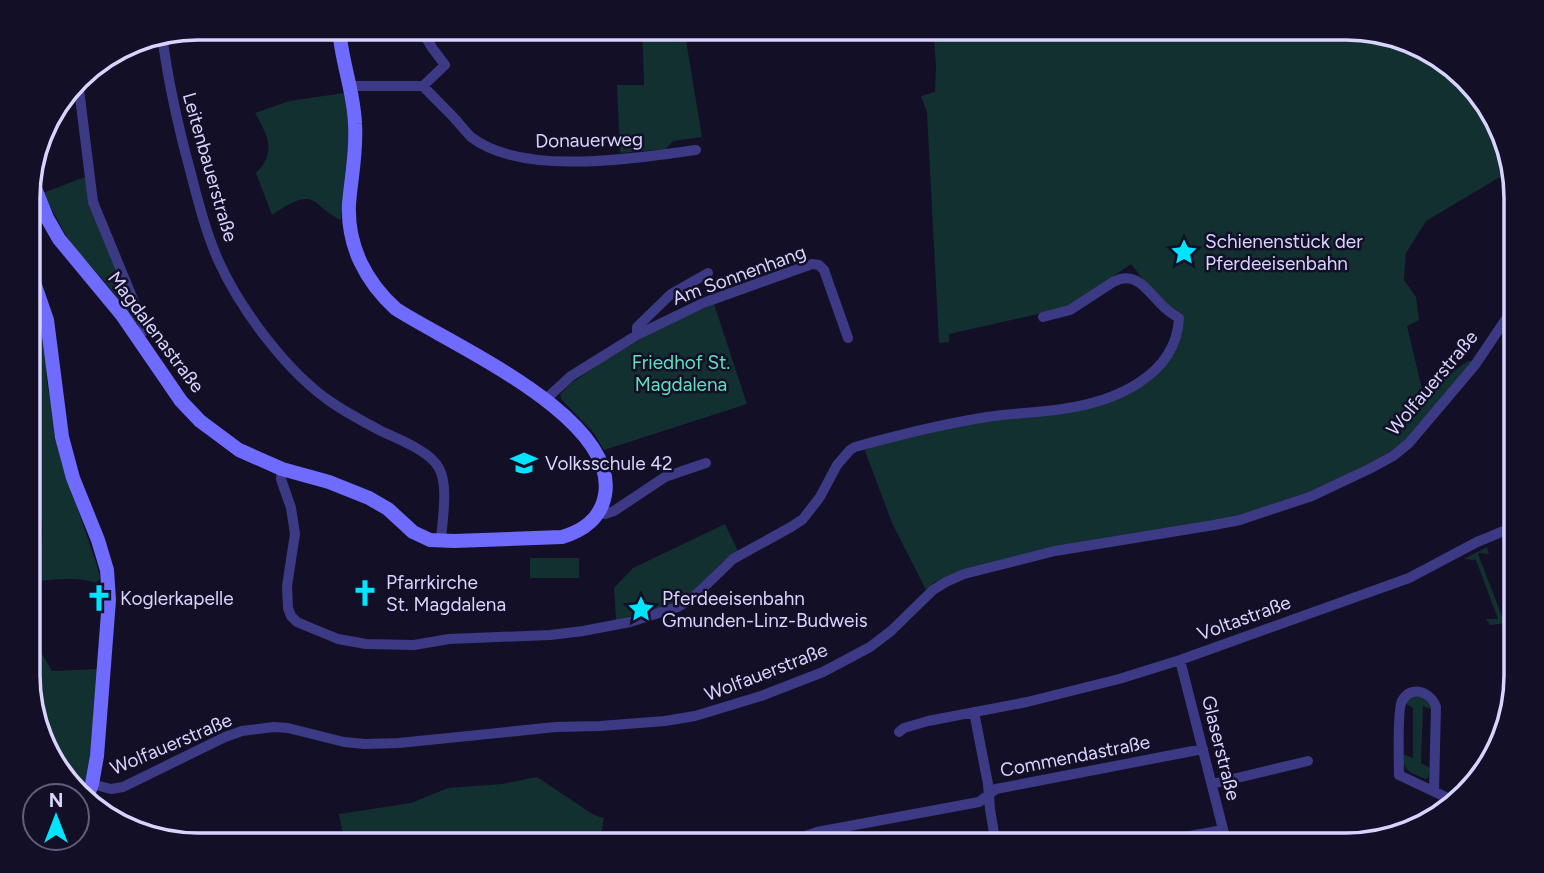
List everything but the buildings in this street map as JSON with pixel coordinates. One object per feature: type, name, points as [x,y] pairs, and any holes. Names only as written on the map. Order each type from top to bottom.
[{"type":"street","points":[[340,40],[353,101],[356,135],[349,219],[352,240],[362,267],[382,296],[396,309],[519,380],[546,399],[596,452],[606,473],[606,489],[600,511],[584,528],[574,533],[562,537],[440,541]]},
{"type":"street","points":[[350,86],[424,86],[445,65],[428,40]]},
{"type":"street","name":"Leitenbauerstraße","points":[[163,44],[172,99],[183,144],[220,264],[248,312],[298,374],[329,401],[424,453],[439,467],[444,499],[440,541]]},
{"type":"street","name":"Donauerweg","points":[[424,86],[471,136],[519,158],[606,161],[696,150]]},
{"type":"street","points":[[80,95],[93,202],[144,326],[138,337]]},
{"type":"street","name":"Magdalenastraße","points":[[40,201],[59,239],[138,337],[181,401],[200,421],[239,450],[282,469],[350,489],[388,509],[413,532],[440,541]]},
{"type":"street","name":"Am Sonnenhang","points":[[546,399],[571,376],[636,335],[704,303],[812,264],[819,265],[824,270],[848,338]]},
{"type":"street","name":"Am Sonnenhang","points":[[636,335],[637,327],[671,294],[708,273]]},
{"type":"street","points":[[282,469],[281,480],[295,534],[287,586],[288,608],[297,622],[338,639],[366,644],[414,645],[459,638],[550,635],[608,627],[678,607],[733,559],[803,519],[820,497],[837,465],[855,447],[967,421],[1064,409],[1108,398],[1139,383],[1157,370],[1177,338],[1179,318],[1166,310],[1140,283],[1126,277],[1112,282],[1070,310],[1044,317]]},
{"type":"street","points":[[40,300],[47,320],[62,437],[73,478],[107,570],[109,600],[97,756],[91,782]]},
{"type":"street","name":"Wolfauerstraße","points":[[92,791],[123,787],[225,737],[259,728],[288,729],[344,742],[399,743],[556,727],[665,721],[695,716],[761,696],[823,672],[870,647],[891,631],[933,590],[964,574],[1055,551],[1240,520],[1312,496],[1369,469],[1393,456],[1409,443],[1475,365],[1503,323]]},
{"type":"street","points":[[600,511],[605,514],[614,511],[665,477],[706,463]]},
{"type":"street","name":"Voltastraße","points":[[899,732],[914,724],[1027,702],[1180,660],[1409,578],[1503,531]]},
{"type":"street","name":"Glaserstraße","points":[[1180,660],[1223,830]]},
{"type":"street","points":[[1434,791],[1436,707],[1426,693],[1415,691],[1405,696],[1400,707],[1399,775],[1445,797]]},
{"type":"street","points":[[974,712],[994,832]]},
{"type":"street","name":"Commendastraße","points":[[816,832],[979,802],[996,789],[1203,749]]},
{"type":"street","points":[[1212,784],[1308,761]]},
{"type":"street","points":[[1211,832],[1223,830]]},
{"type":"green space","points":[[642,40],[686,40],[702,137],[673,141],[666,149],[620,153],[617,85],[644,85]]},
{"type":"green space","points":[[934,40],[1345,40],[1386,46],[1425,61],[1457,87],[1483,120],[1492,138],[1502,176],[1426,221],[1406,253],[1404,280],[1416,297],[1419,320],[1407,326],[1422,389],[1440,382],[1466,362],[1473,360],[1405,442],[1330,484],[1251,512],[1214,521],[951,575],[933,583],[926,590],[892,523],[864,448],[976,422],[1025,416],[1145,383],[1181,332],[1183,314],[1161,299],[1131,264],[1069,307],[949,334],[949,342],[939,343],[927,112],[921,96],[935,92]]},
{"type":"green space","points":[[344,93],[350,128],[341,220],[313,200],[307,199],[295,202],[272,215],[256,173],[267,158],[268,144],[264,129],[255,113],[289,101]]},
{"type":"green space","points":[[85,177],[139,322],[136,323],[106,283],[75,249],[43,193]]},
{"type":"green space","name":"Friedhof St. Magdalena","points":[[714,304],[747,404],[604,450],[593,432],[560,395],[569,385],[603,361],[661,327]]},
{"type":"green space","points":[[40,318],[47,383],[59,448],[97,565],[100,578],[96,583],[72,579],[40,581]]},
{"type":"green space","points":[[725,524],[738,551],[722,562],[690,595],[670,606],[616,620],[614,588],[633,568]]},
{"type":"green space","points":[[1487,547],[1489,554],[1478,554],[1503,616],[1503,624],[1490,625],[1486,619],[1498,619],[1476,560],[1464,559]]},
{"type":"green space","points":[[530,558],[579,558],[579,578],[530,578]]},
{"type":"green space","points":[[40,650],[52,671],[98,669],[90,766],[83,782],[67,762],[52,735],[42,695]]},
{"type":"green space","points":[[1413,694],[1424,697],[1433,710],[1423,706],[1421,763],[1430,768],[1428,778],[1425,779],[1408,771],[1403,760],[1403,754],[1413,758],[1413,708],[1403,702]]},
{"type":"green space","points":[[537,777],[594,815],[604,818],[601,833],[343,833],[339,814],[411,803],[448,788],[502,784]]},
{"type":"place","name":"Schienenstück der Pferdeeisenbahn","points":[[1184,252]]},
{"type":"place","name":"Volksschule 42","points":[[524,463]]},
{"type":"place","name":"Pfarrkirche St. Magdalena","points":[[365,593]]},
{"type":"place","name":"Koglerkapelle","points":[[99,598]]},
{"type":"place","name":"Pferdeeisenbahn Gmunden-Linz-Budweis","points":[[641,609]]}]
